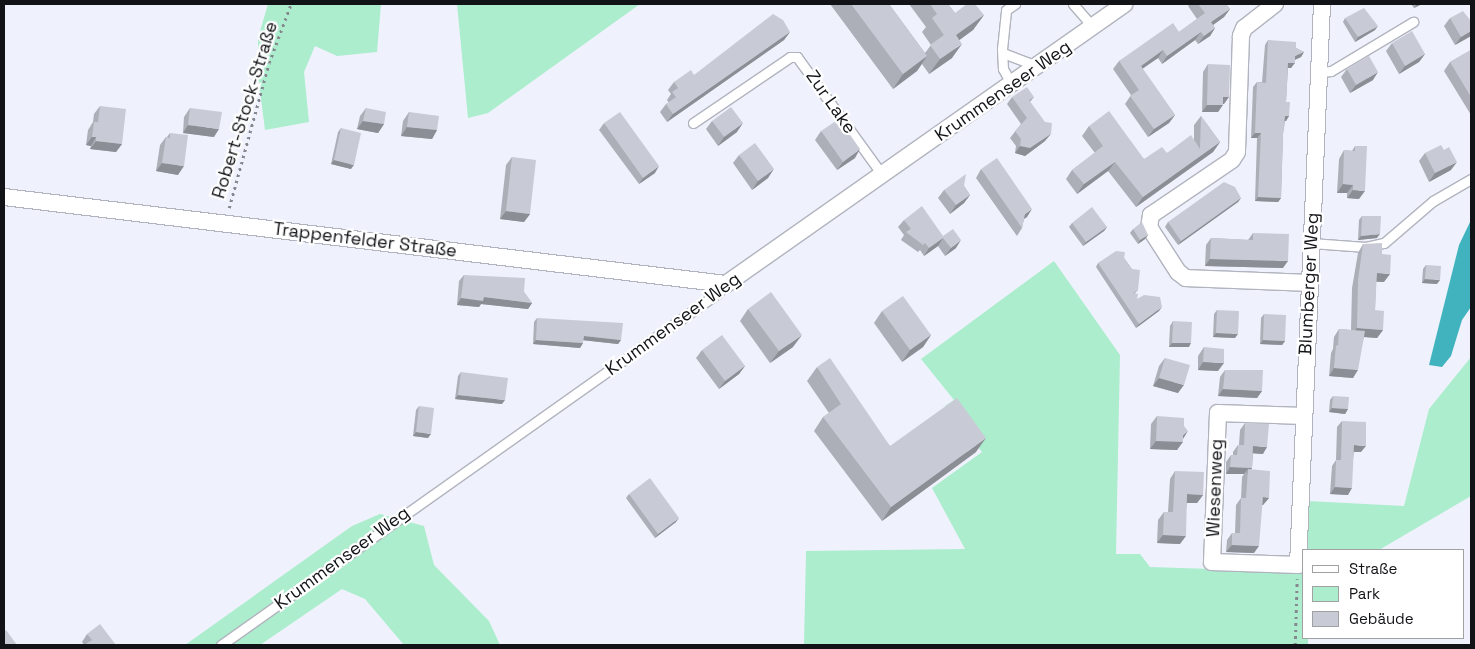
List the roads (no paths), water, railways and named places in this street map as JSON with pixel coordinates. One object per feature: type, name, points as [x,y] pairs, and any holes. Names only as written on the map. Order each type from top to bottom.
[{"type":"street","name":"Krummenseer Weg","points":[[726,284],[883,176],[1125,4]]},
{"type":"street","points":[[1276,4],[1244,28],[1241,36],[1237,152],[1232,160],[1151,215],[1149,227],[1178,272],[1186,278],[1309,283]]},
{"type":"street","name":"Blumberger Weg","points":[[1298,565],[1310,243],[1322,4]]},
{"type":"street","name":"Trappenfelder Straße","points":[[4,196],[726,284]]},
{"type":"street","name":"Wiesenweg","points":[[1298,565],[1212,562],[1218,413],[1303,416]]},
{"type":"lane","points":[[1012,85],[1003,69],[1003,53],[1006,10],[1015,4]]},
{"type":"lane","points":[[1073,4],[1093,27]]},
{"type":"lane","points":[[1320,72],[1330,71],[1413,22]]},
{"type":"lane","points":[[1003,53],[1037,66]]},
{"type":"lane","name":"Zur Lake","points":[[693,123],[790,57],[797,57],[883,176]]},
{"type":"lane","points":[[1310,243],[1366,247],[1384,243],[1433,201],[1471,179]]},
{"type":"lane","name":"Krummenseer Weg","points":[[221,645],[726,284]]},
{"type":"water","points":[[1471,220],[1471,307],[1462,320],[1451,356],[1442,367],[1429,365],[1459,245]]}]
